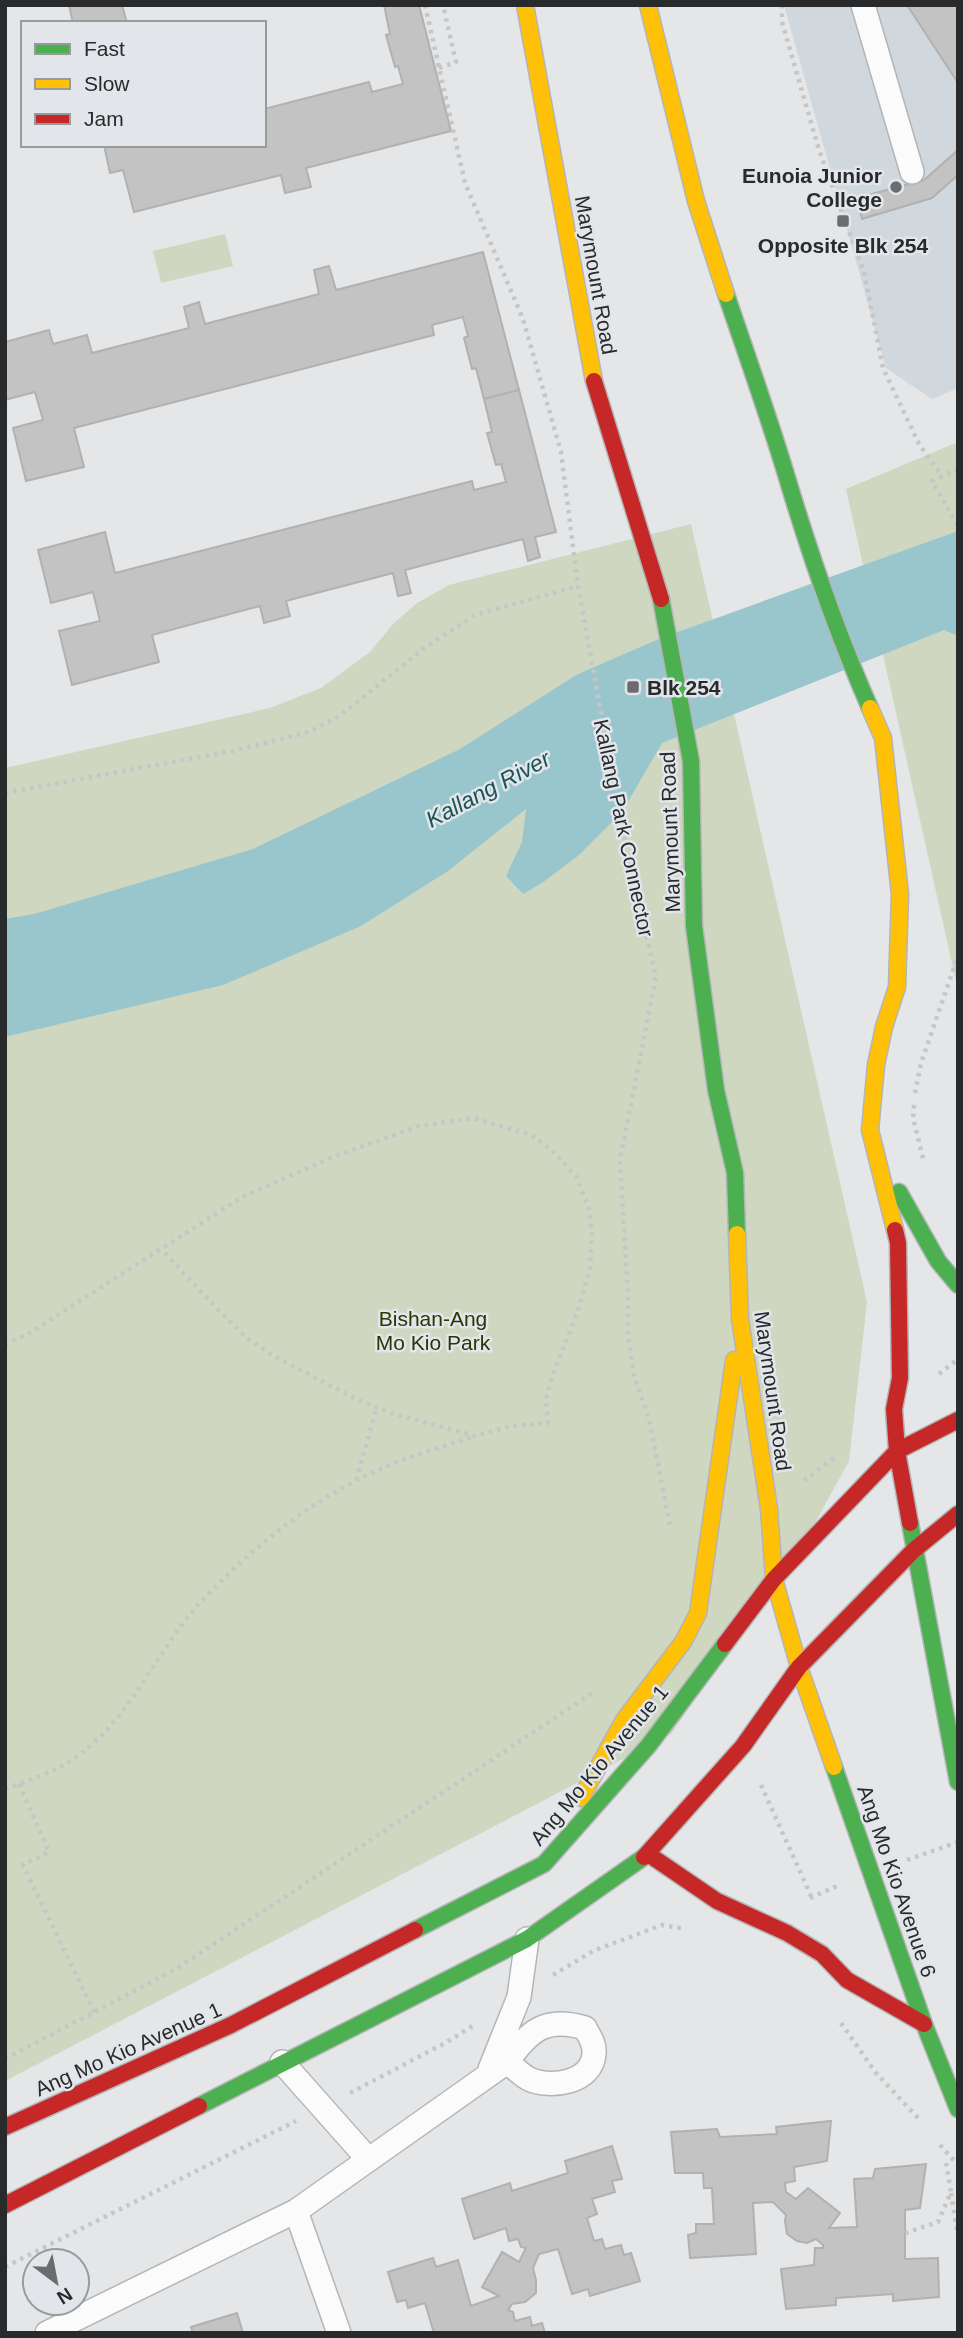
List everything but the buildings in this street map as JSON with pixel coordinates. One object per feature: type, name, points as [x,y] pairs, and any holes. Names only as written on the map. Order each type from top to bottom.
[{"type":"main road","name":"Marymount Road","points":[[525,5],[594,382],[661,597],[691,761],[694,926],[716,1090],[734,1173],[740,1319],[769,1509],[774,1579],[799,1667]]},
{"type":"main road","points":[[648,5],[696,201],[795,509],[844,650],[883,738],[900,894],[897,987],[884,1027],[876,1065],[870,1130],[898,1243],[900,1378],[894,1409],[897,1451],[958,1782]]},
{"type":"main road","points":[[870,1130],[900,1194],[938,1261],[958,1285]]},
{"type":"main road","points":[[544,1864],[624,1720],[683,1642],[698,1613],[740,1319]]},
{"type":"main road","name":"Ang Mo Kio Avenue 1","points":[[5,2127],[232,2025],[544,1864],[649,1745],[774,1579],[897,1451],[958,1420]]},
{"type":"main road","points":[[5,2205],[527,1939],[648,1854],[743,1746],[799,1667],[914,1550],[958,1514]]},
{"type":"main road","name":"Ang Mo Kio Avenue 6","points":[[799,1667],[925,2024],[958,2109]]},
{"type":"main road","points":[[648,1854],[717,1900],[787,1933],[822,1954],[848,1980],[925,2024]]},
{"type":"lane","points":[[863,5],[912,172]]},
{"type":"lane","points":[[47,2333],[296,2211],[497,2068],[519,1997],[527,1939]]},
{"type":"lane","points":[[282,2062],[368,2159]]},
{"type":"lane","points":[[296,2211],[339,2333]]},
{"type":"path","name":"Kallang Park Connector","points":[[425,5],[465,183],[523,319],[561,452],[578,586],[622,828],[656,977],[620,1160],[628,1336],[634,1376],[649,1418],[671,1531]]},
{"type":"path","points":[[439,68],[456,62],[443,5]]},
{"type":"path","points":[[782,5],[782,22],[819,150],[864,272],[883,368],[919,444],[942,476]]},
{"type":"path","points":[[958,469],[932,481],[958,526]]},
{"type":"path","points":[[5,793],[237,750],[309,732],[341,715],[427,646],[475,615],[578,586]]},
{"type":"path","points":[[929,1172],[923,1161],[913,1118],[914,1096],[921,1063],[958,957]]},
{"type":"path","points":[[5,1345],[31,1332],[243,1197],[333,1157],[419,1126],[474,1118],[533,1135],[555,1153],[577,1178],[589,1209],[592,1235],[590,1268],[578,1311],[546,1399],[548,1423],[511,1426],[415,1455],[356,1480],[296,1518],[228,1575],[196,1607],[127,1706],[97,1738],[60,1767],[5,1790]]},
{"type":"path","points":[[162,1250],[225,1317],[247,1338],[272,1356],[358,1400],[391,1413],[476,1436]]},
{"type":"path","points":[[356,1480],[377,1407]]},
{"type":"path","points":[[5,2059],[176,1969],[596,1691]]},
{"type":"path","points":[[19,1784],[50,1852],[23,1866],[94,2012]]},
{"type":"path","points":[[5,2267],[324,2107],[447,2042],[593,1951],[662,1925],[696,1930]]},
{"type":"path","points":[[837,2020],[846,2028],[877,2073],[922,2123]]},
{"type":"path","points":[[940,2144],[958,2165]]},
{"type":"path","points":[[946,2163],[958,2236]]},
{"type":"path","points":[[905,2234],[937,2222],[951,2192]]},
{"type":"shaded area","name":"Eunoia Junior College","points":[[784,5],[958,5],[958,388],[932,399],[886,368]]},
{"type":"green space","points":[[225,234],[233,266],[161,283],[153,251]]},
{"type":"green space","points":[[958,442],[958,990],[846,489]]},
{"type":"green space","name":"Bishan-Ang Mo Kio Park","points":[[691,524],[867,1302],[849,1461],[816,1521],[671,1734],[5,2081],[5,768],[270,708],[321,688],[370,652],[394,623],[417,603],[449,585]]},
{"type":"water","name":"Kallang River","points":[[958,531],[958,636],[944,630],[662,743],[622,812],[579,855],[523,894],[506,876],[522,842],[526,809],[448,871],[361,926],[223,985],[5,1037],[5,919],[34,914],[253,849],[460,749],[576,675],[661,638]]},
{"type":"traffic: fast","points":[[726,294],[824,591],[870,708]]},
{"type":"traffic: fast","points":[[661,599],[691,761],[694,926],[716,1090],[735,1173],[737,1234]]},
{"type":"traffic: fast","points":[[899,1192],[938,1261],[958,1285]]},
{"type":"traffic: fast","points":[[910,1523],[958,1782]]},
{"type":"traffic: fast","points":[[415,1930],[544,1864],[649,1745],[725,1644]]},
{"type":"traffic: fast","points":[[834,1767],[924,2024],[958,2109]]},
{"type":"traffic: fast","points":[[199,2106],[527,1939],[644,1857]]},
{"type":"traffic: slow","points":[[525,5],[594,381]]},
{"type":"traffic: slow","points":[[648,5],[696,201],[726,294]]},
{"type":"traffic: slow","points":[[870,708],[883,738],[900,894],[897,987],[884,1027],[876,1065],[870,1130],[895,1230]]},
{"type":"traffic: slow","points":[[737,1234],[740,1319],[769,1509],[774,1579],[799,1667],[834,1767]]},
{"type":"traffic: slow","points":[[581,1798],[624,1720],[683,1642],[698,1613],[734,1360]]},
{"type":"traffic: jam","points":[[594,381],[661,599]]},
{"type":"traffic: jam","points":[[895,1230],[898,1243],[900,1378],[894,1409],[897,1451],[910,1523]]},
{"type":"traffic: jam","points":[[725,1644],[774,1579],[897,1451],[958,1420]]},
{"type":"traffic: jam","points":[[644,1857],[743,1746],[799,1667],[914,1550],[958,1514]]},
{"type":"traffic: jam","points":[[648,1854],[717,1901],[787,1933],[822,1954],[847,1980],[924,2024]]},
{"type":"traffic: jam","points":[[5,2127],[231,2025],[415,1930]]},
{"type":"traffic: jam","points":[[5,2205],[199,2106]]},
{"type":"place","name":"Eunoia Junior College","points":[[896,187]]},
{"type":"place","name":"Opposite Blk 254","points":[[843,221]]},
{"type":"place","name":"Blk 254","points":[[633,687]]}]
